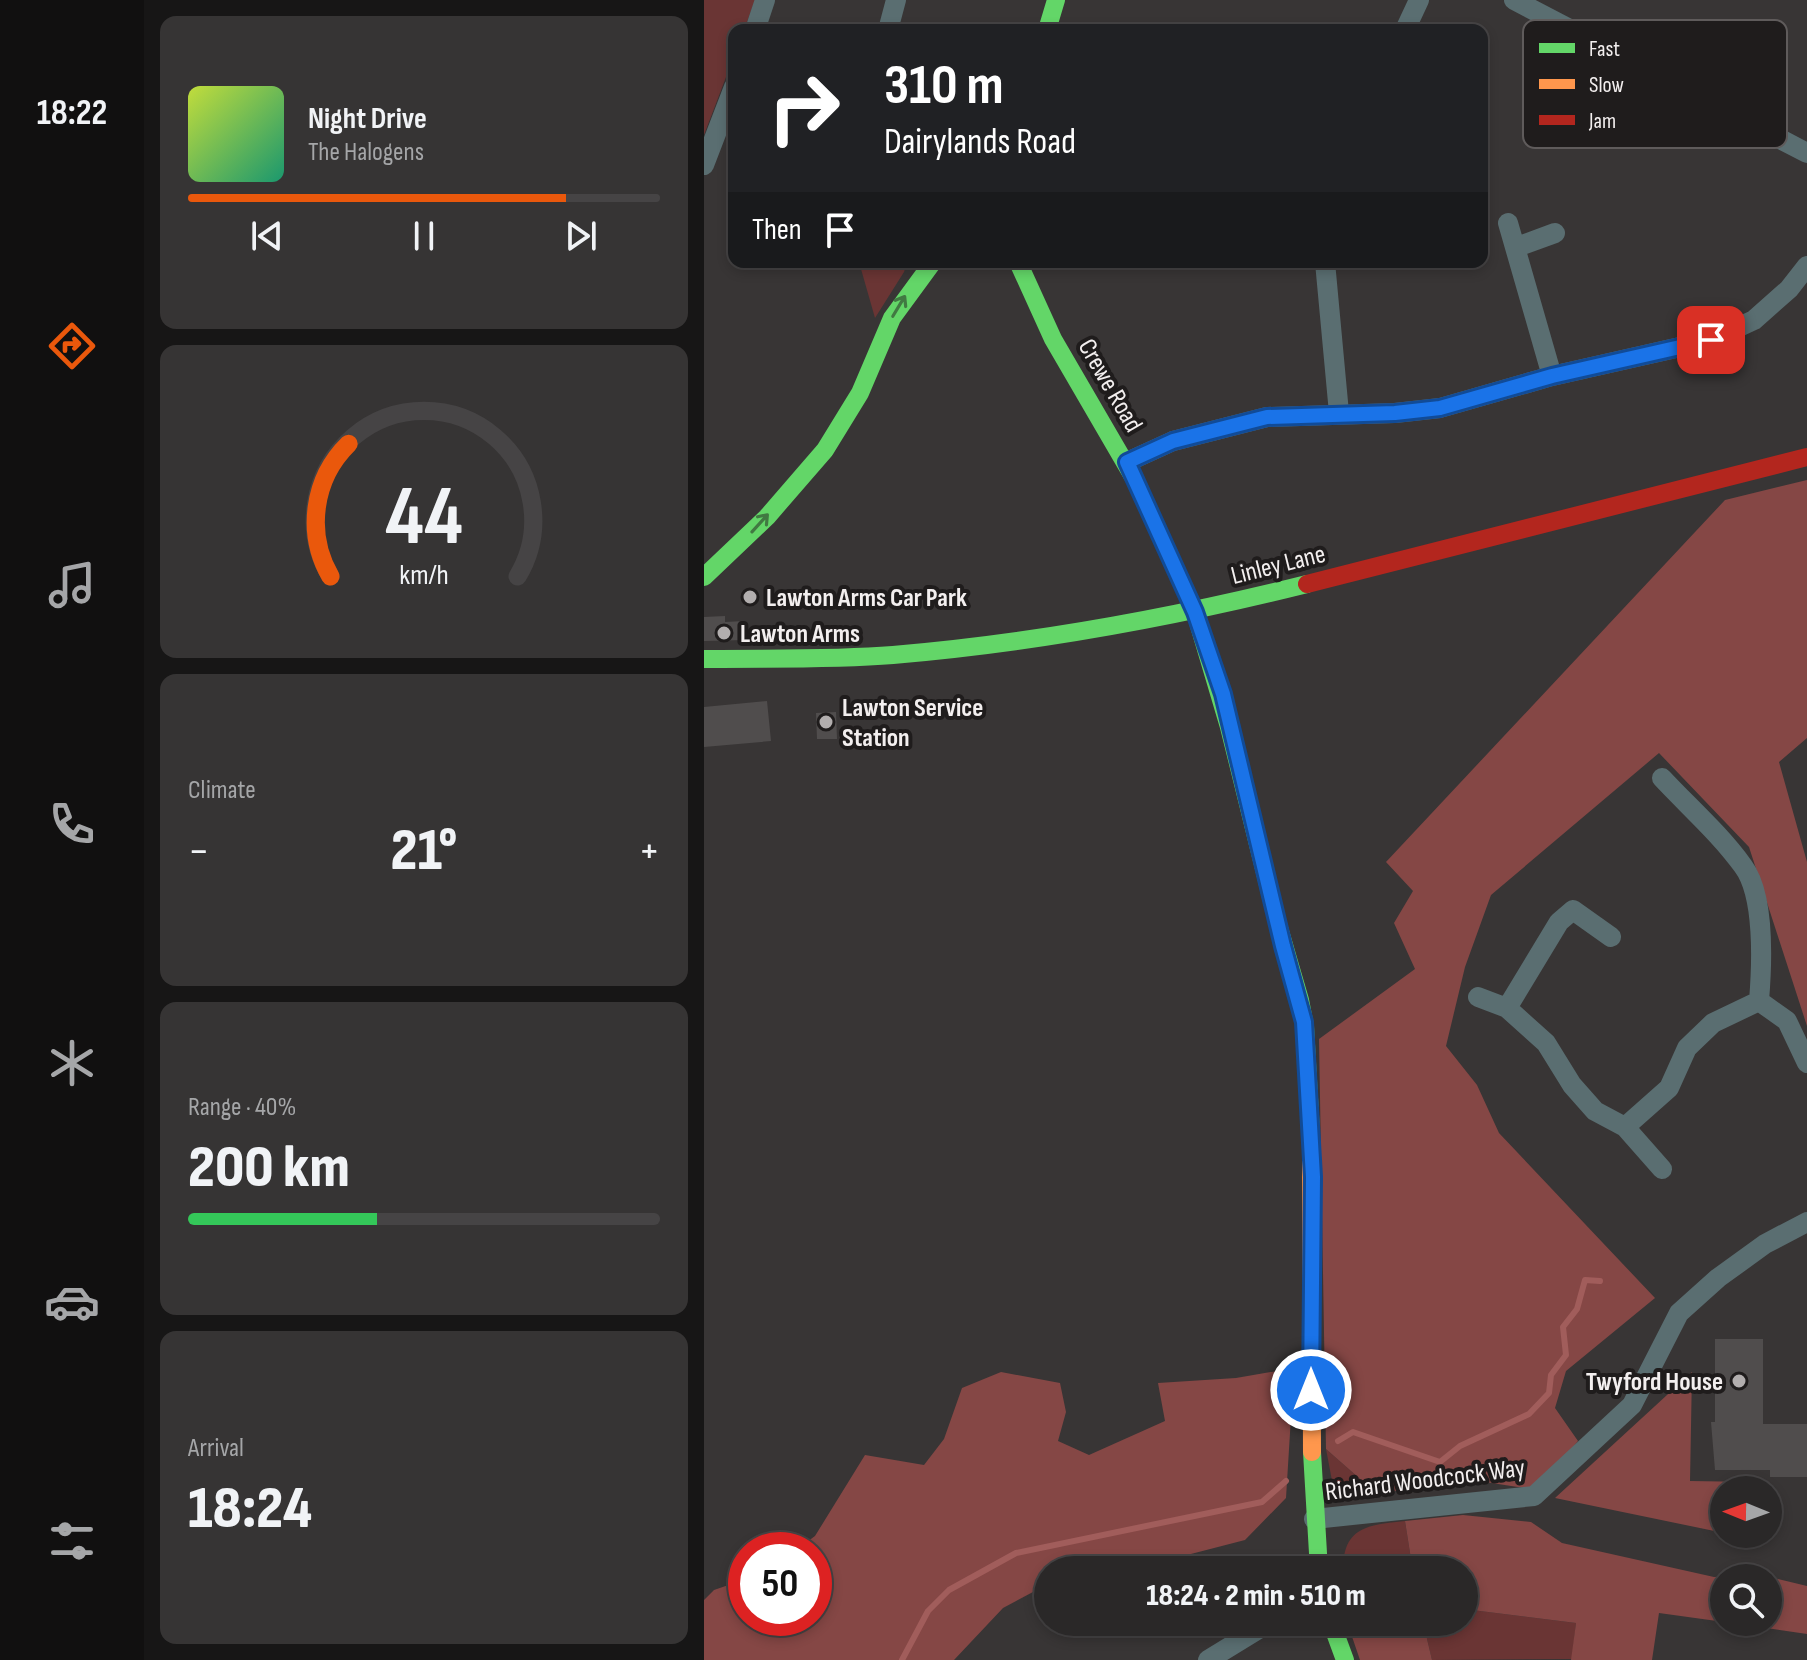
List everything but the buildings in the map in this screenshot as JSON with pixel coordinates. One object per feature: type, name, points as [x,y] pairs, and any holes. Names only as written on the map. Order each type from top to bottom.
[{"type":"main road","points":[[1049,24],[1056,0]]},
{"type":"main road","points":[[704,577],[755,529],[805,474],[830,440],[857,401],[882,336],[912,285],[928,268]]},
{"type":"main road","name":"Crewe Road","points":[[1020,268],[1049,329],[1127,462],[1195,612],[1223,694],[1304,1022],[1313,1177],[1311,1416],[1318,1556]]},
{"type":"main road","name":"Linley Lane","points":[[704,659],[891,655],[1074,634],[1195,612],[1807,457]]},
{"type":"main road","points":[[1336,1636],[1345,1660]]},
{"type":"street","points":[[757,24],[765,0]]},
{"type":"street","points":[[890,24],[896,0]]},
{"type":"street","points":[[1408,24],[1419,0]]},
{"type":"street","points":[[1514,0],[1552,20]]},
{"type":"street","points":[[704,165],[726,136]]},
{"type":"street","points":[[1787,143],[1807,153]]},
{"type":"street","points":[[1508,223],[1552,376]]},
{"type":"street","points":[[1517,247],[1555,233]]},
{"type":"street","points":[[1127,462],[1173,441],[1267,417],[1395,413],[1440,408],[1552,376],[1711,340],[1754,320],[1789,289],[1807,266]]},
{"type":"street","points":[[1326,268],[1339,413]]},
{"type":"street","points":[[1662,778],[1745,868],[1757,905],[1761,970],[1759,1001]]},
{"type":"street","points":[[1507,1008],[1559,922],[1573,910],[1611,937]]},
{"type":"street","points":[[1478,997],[1507,1008],[1546,1043],[1572,1085],[1595,1111],[1625,1127],[1662,1169]]},
{"type":"street","points":[[1759,1001],[1787,1021],[1807,1063]]},
{"type":"street","points":[[1625,1127],[1669,1088],[1687,1048],[1713,1023],[1759,1001]]},
{"type":"street","name":"Richard Woodcock Way","points":[[1314,1519],[1534,1496],[1632,1405],[1679,1313],[1718,1278],[1765,1244],[1807,1222]]},
{"type":"street","points":[[1208,1660],[1247,1636]]},
{"type":"shaded area","points":[[704,0],[755,0],[746,24],[728,24],[728,72],[704,135]]},
{"type":"shaded area","points":[[861,268],[905,268],[904,272],[875,318]]},
{"type":"shaded area","points":[[1807,480],[1807,738],[1779,762],[1807,862],[1807,1026],[1749,847],[1659,753],[1491,895],[1465,967],[1446,1046],[1477,1085],[1499,1133],[1655,1298],[1566,1371],[1555,1408],[1578,1441],[1537,1490],[1485,1482],[1376,1493],[1326,1449],[1319,1039],[1415,969],[1394,923],[1413,891],[1386,862],[1725,500]]},
{"type":"shaded area","points":[[1294,1368],[1286,1498],[1245,1540],[1187,1555],[1034,1556],[1034,1591],[1003,1608],[954,1660],[704,1660],[704,1600],[714,1590],[728,1585],[728,1636],[832,1636],[832,1532],[817,1532],[865,1455],[924,1465],[944,1439],[962,1388],[1001,1372],[1060,1383],[1066,1412],[1058,1441],[1089,1455],[1165,1421],[1158,1383],[1236,1378]]},
{"type":"shaded area","points":[[1692,1372],[1690,1481],[1710,1481],[1710,1530],[1555,1498]]},
{"type":"shaded area","points":[[1326,1449],[1376,1493],[1348,1495],[1333,1486]]},
{"type":"shaded area","points":[[1463,1515],[1531,1522],[1562,1543],[1710,1576],[1710,1620],[1659,1613],[1652,1660],[1571,1660],[1576,1623],[1478,1611],[1478,1556],[1411,1556],[1405,1521]]},
{"type":"shaded area","points":[[1405,1521],[1411,1556],[1344,1556],[1353,1536],[1360,1530]]},
{"type":"shaded area","points":[[1782,1580],[1807,1586],[1807,1634],[1782,1630]]},
{"type":"shaded area","points":[[1478,1611],[1576,1623],[1572,1659],[1432,1660],[1426,1636],[1478,1636]]},
{"type":"shaded area","points":[[1352,1636],[1426,1636],[1432,1660],[1360,1660]]},
{"type":"waterway","points":[[1338,1441],[1353,1432],[1440,1462],[1460,1446],[1529,1414],[1549,1393],[1551,1375],[1566,1355],[1563,1327],[1577,1309],[1585,1280],[1600,1281]]},
{"type":"waterway","points":[[902,1660],[928,1611],[949,1590],[1016,1553],[1262,1502],[1286,1481]]},
{"type":"traffic: fast","points":[[1049,24],[1056,0]]},
{"type":"traffic: fast","points":[[704,577],[767,517],[825,450],[860,393],[892,318],[929,268]]},
{"type":"traffic: fast","points":[[1021,268],[1053,339],[1135,480],[1195,612]]},
{"type":"traffic: fast","points":[[704,659],[870,657],[998,644],[1205,608],[1307,584]]},
{"type":"traffic: fast","points":[[1195,612],[1229,727],[1300,1000],[1305,1026],[1311,1133]]},
{"type":"traffic: fast","points":[[1312,1452],[1318,1556]]},
{"type":"traffic: fast","points":[[1336,1636],[1345,1660]]},
{"type":"traffic: slow","points":[[1311,1133],[1312,1452]]},
{"type":"traffic: jam","points":[[1307,584],[1807,457]]},
{"type":"place","name":"Lawton Arms Car Park","points":[[750,597]]},
{"type":"place","name":"Lawton Arms","points":[[724,633]]},
{"type":"place","name":"Lawton Service Station","points":[[826,722]]},
{"type":"place","name":"Twyford House","points":[[1739,1381]]},
{"type":"route","points":[[1311,1390],[1313,1177],[1304,1022],[1223,694],[1195,612],[1127,462],[1173,441],[1267,417],[1395,413],[1440,408],[1552,376],[1711,340]]}]
